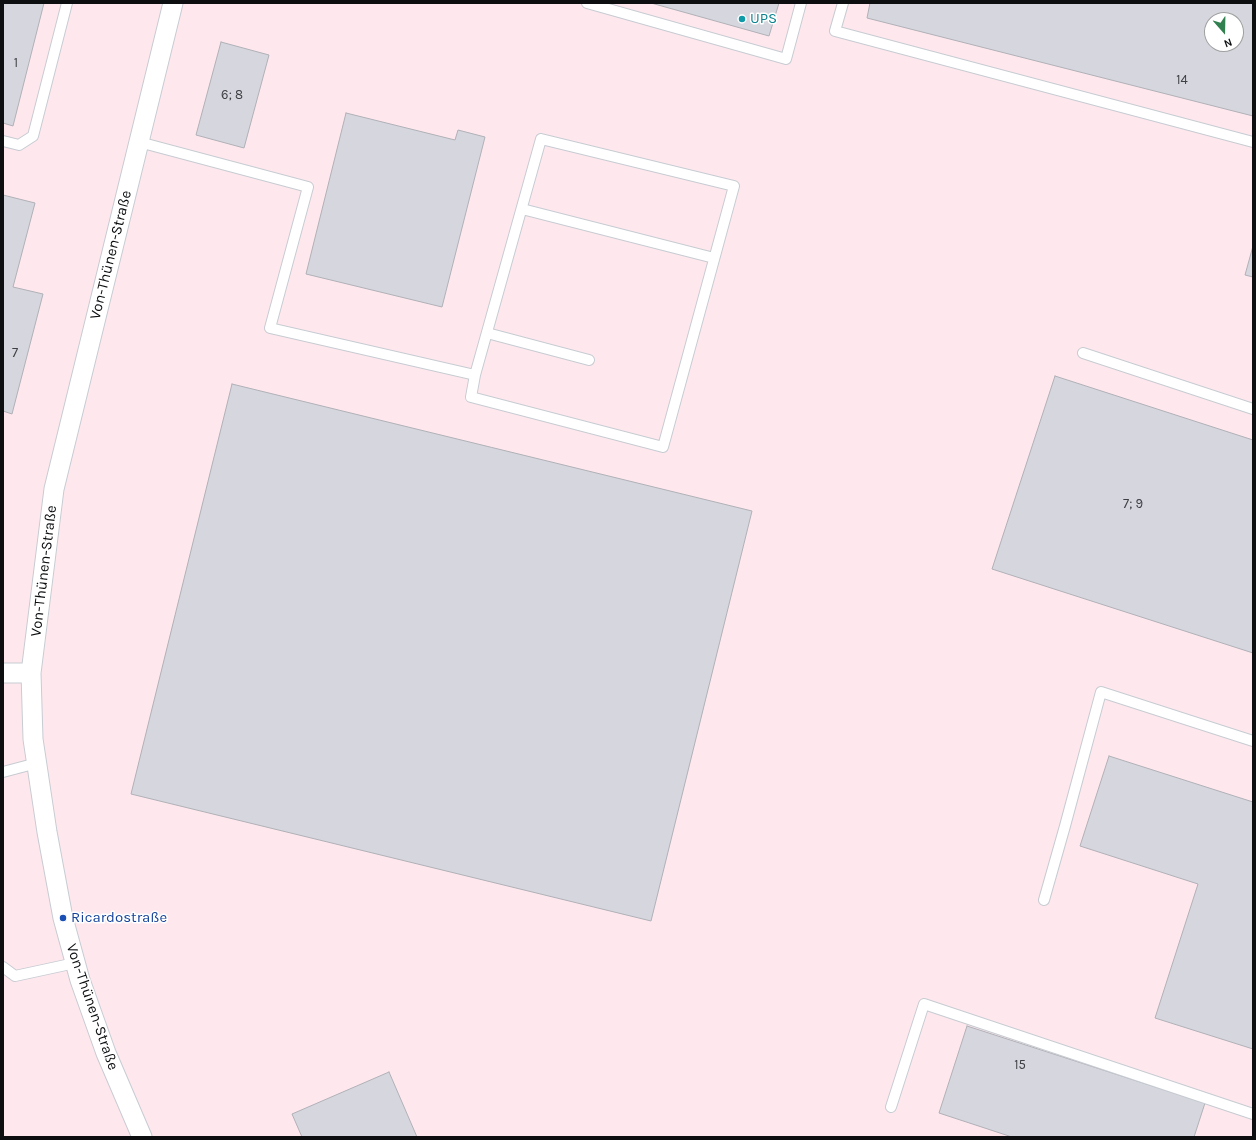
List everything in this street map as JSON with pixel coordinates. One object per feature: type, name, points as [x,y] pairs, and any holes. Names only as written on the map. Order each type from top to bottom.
[{"type":"street","name":"Von-Thünen-Straße","points":[[142,1137],[106,1053],[80,980],[63,918],[47,832],[33,739],[31,673],[54,489],[173,3]]},
{"type":"street","points":[[3,673],[31,673]]},
{"type":"lane","points":[[3,141],[19,145],[33,136],[67,3]]},
{"type":"lane","points":[[587,3],[786,59],[801,3]]},
{"type":"lane","points":[[843,3],[836,31],[1253,142]]},
{"type":"lane","points":[[541,140],[734,186],[714,258],[663,447],[471,397],[475,375],[541,140]]},
{"type":"lane","points":[[139,142],[308,187],[270,328],[475,375]]},
{"type":"lane","points":[[522,209],[714,258]]},
{"type":"lane","points":[[487,333],[589,360]]},
{"type":"lane","points":[[1083,353],[1253,409]]},
{"type":"lane","points":[[1044,900],[1101,692],[1253,741]]},
{"type":"lane","points":[[3,772],[37,763]]},
{"type":"lane","points":[[3,967],[15,976],[75,963]]},
{"type":"lane","points":[[891,1107],[924,1004],[1253,1114]]},
{"type":"shaded area","points":[[3,3],[1253,3],[1253,1137],[3,1137]]},
{"type":"building","points":[[3,3],[44,3],[13,126],[3,123]]},
{"type":"building","name":"UPS","points":[[651,3],[779,3],[769,36]]},
{"type":"building","points":[[870,3],[1253,3],[1253,116],[867,18]]},
{"type":"building","points":[[221,42],[269,55],[244,148],[196,135]]},
{"type":"building","points":[[346,113],[455,140],[458,130],[485,137],[442,307],[306,274]]},
{"type":"building","points":[[3,195],[35,203],[13,287],[43,294],[12,414],[3,411]]},
{"type":"building","points":[[1253,246],[1253,277],[1245,275]]},
{"type":"building","points":[[1055,376],[1253,440],[1253,653],[992,569]]},
{"type":"building","points":[[232,384],[752,511],[651,921],[131,794]]},
{"type":"building","points":[[1109,756],[1253,802],[1253,1049],[1155,1018],[1198,884],[1080,846]]},
{"type":"building","points":[[967,1026],[1205,1103],[1194,1137],[1012,1137],[939,1113]]},
{"type":"building","points":[[389,1072],[417,1137],[302,1137],[292,1114]]},
{"type":"place","name":"UPS","points":[[742,19]]},
{"type":"place","name":"Ricardostraße","points":[[63,918]]}]
